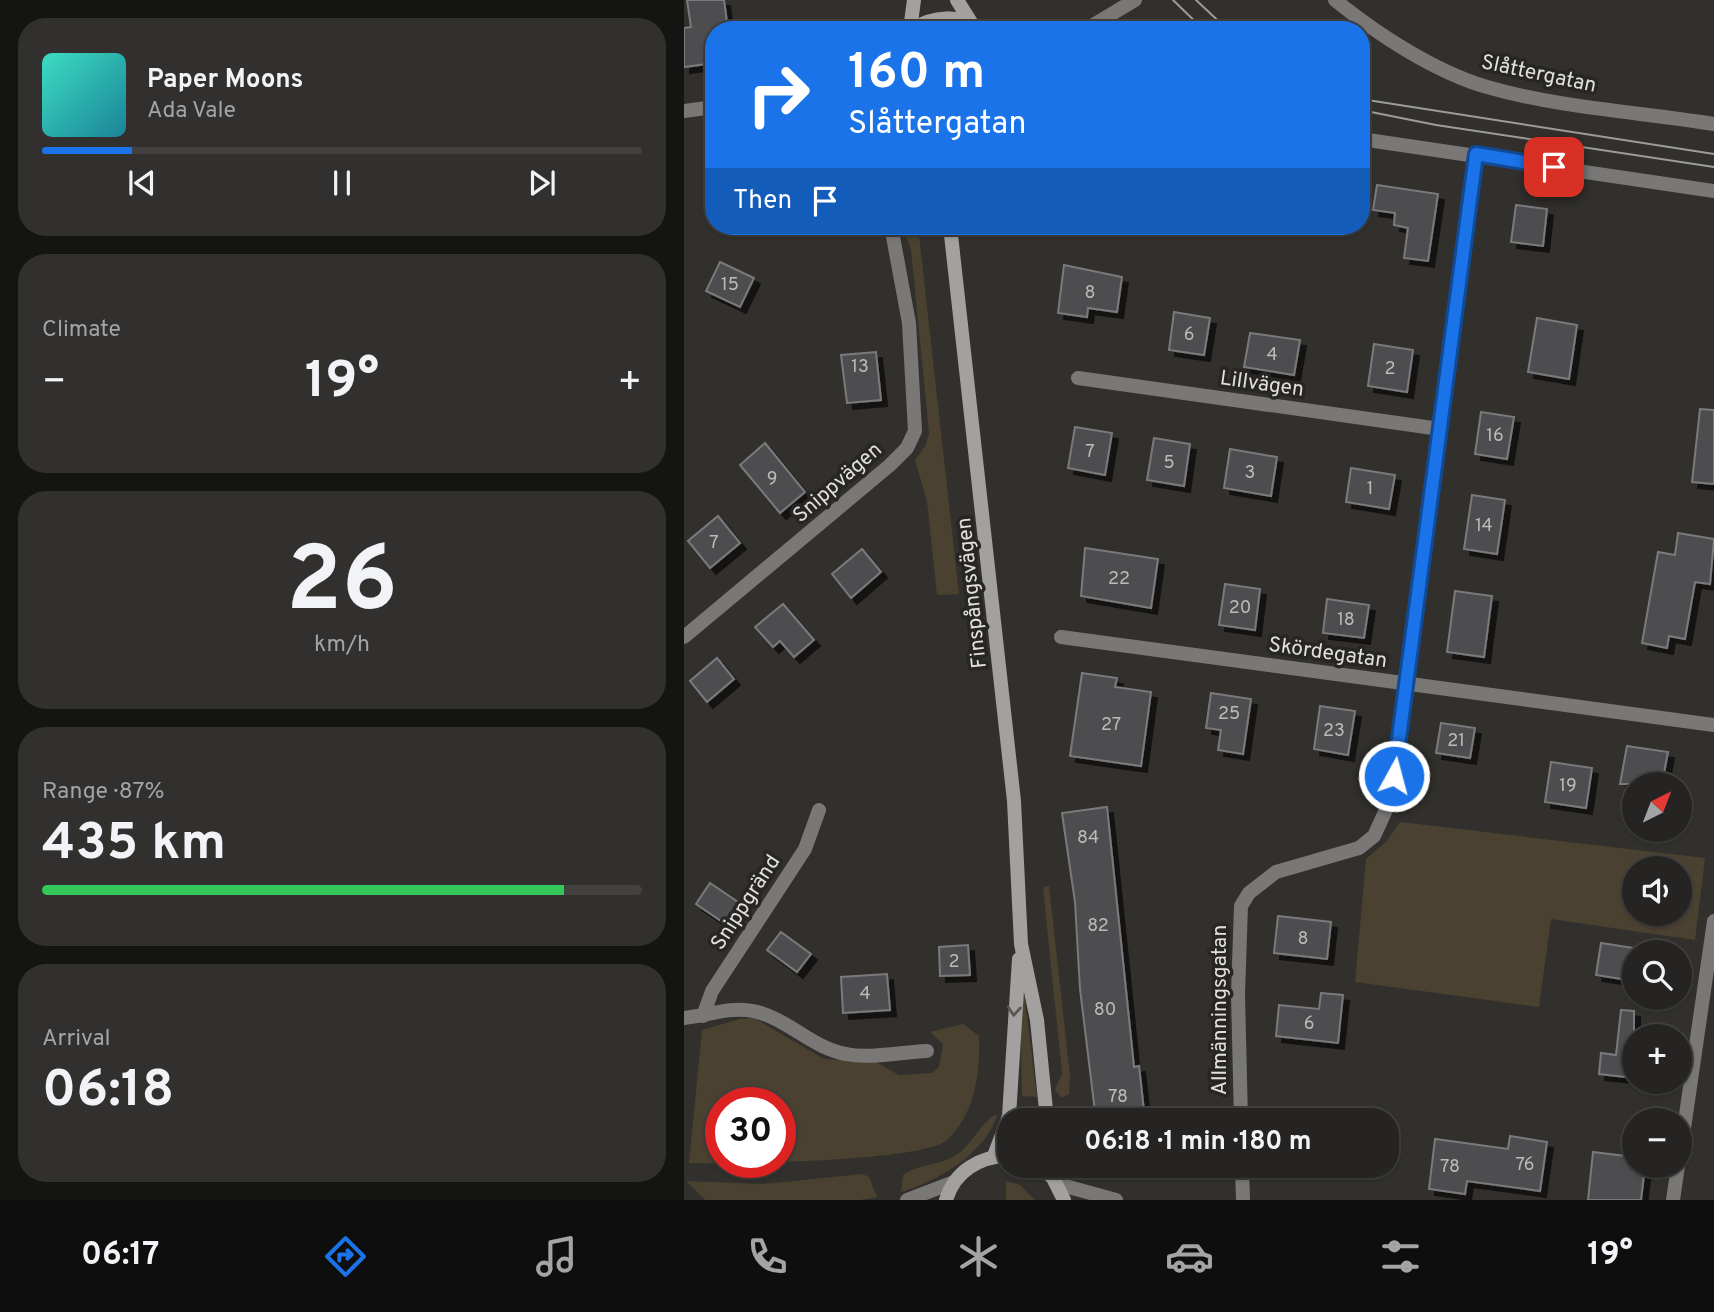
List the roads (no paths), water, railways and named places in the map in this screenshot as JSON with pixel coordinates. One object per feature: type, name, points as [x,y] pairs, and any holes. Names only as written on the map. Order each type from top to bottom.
[{"type":"main road","points":[[912,21],[914,0]]},
{"type":"main road","points":[[957,0],[972,21]]},
{"type":"main road","points":[[929,21],[953,18],[961,21]]},
{"type":"main road","name":"Finspångsvägen","points":[[954,235],[1010,760],[1021,944],[1037,1020],[1046,1108]]},
{"type":"main road","name":"Finspångsvägen","points":[[994,1156],[1009,1116],[1013,1020],[1021,944]]},
{"type":"main road","points":[[946,1200],[954,1182],[978,1161],[997,1156]]},
{"type":"main road","points":[[1055,1178],[1064,1200]]},
{"type":"street","points":[[1100,21],[1135,0]]},
{"type":"street","name":"Slåttergatan","points":[[1335,0],[1362,21]]},
{"type":"street","name":"Slåttergatan","points":[[1370,26],[1416,54],[1486,87],[1547,100],[1714,124]]},
{"type":"street","points":[[684,111],[705,108]]},
{"type":"street","points":[[1370,140],[1714,191]]},
{"type":"street","name":"Allmänningsgatan","points":[[1241,1108],[1238,994],[1241,906],[1249,893],[1276,872],[1359,848],[1374,836],[1391,799],[1476,154]]},
{"type":"street","name":"Snippvägen","points":[[684,637],[907,448],[915,430],[915,409],[909,323],[893,235]]},
{"type":"street","name":"Lillvägen","points":[[1078,378],[1440,429]]},
{"type":"street","name":"Skördegatan","points":[[1061,637],[1714,724]]},
{"type":"street","name":"Snippgränd","points":[[703,1016],[712,990],[805,849],[819,810]]},
{"type":"street","points":[[1687,1108],[1714,920]]},
{"type":"street","points":[[684,1018],[732,1009],[753,1010],[773,1017],[825,1049],[848,1055],[927,1051]]},
{"type":"street","points":[[1059,1178],[1116,1200]]},
{"type":"street","points":[[1242,1178],[1243,1200]]},
{"type":"street","points":[[1673,1200],[1676,1178]]},
{"type":"street","points":[[907,1200],[954,1182]]},
{"type":"tram line","points":[[1173,0],[1195,21]]},
{"type":"tram line","points":[[1196,0],[1218,21]]},
{"type":"tram line","points":[[1370,100],[1714,154]]},
{"type":"tram line","points":[[1370,112],[1436,125],[1714,167]]}]
